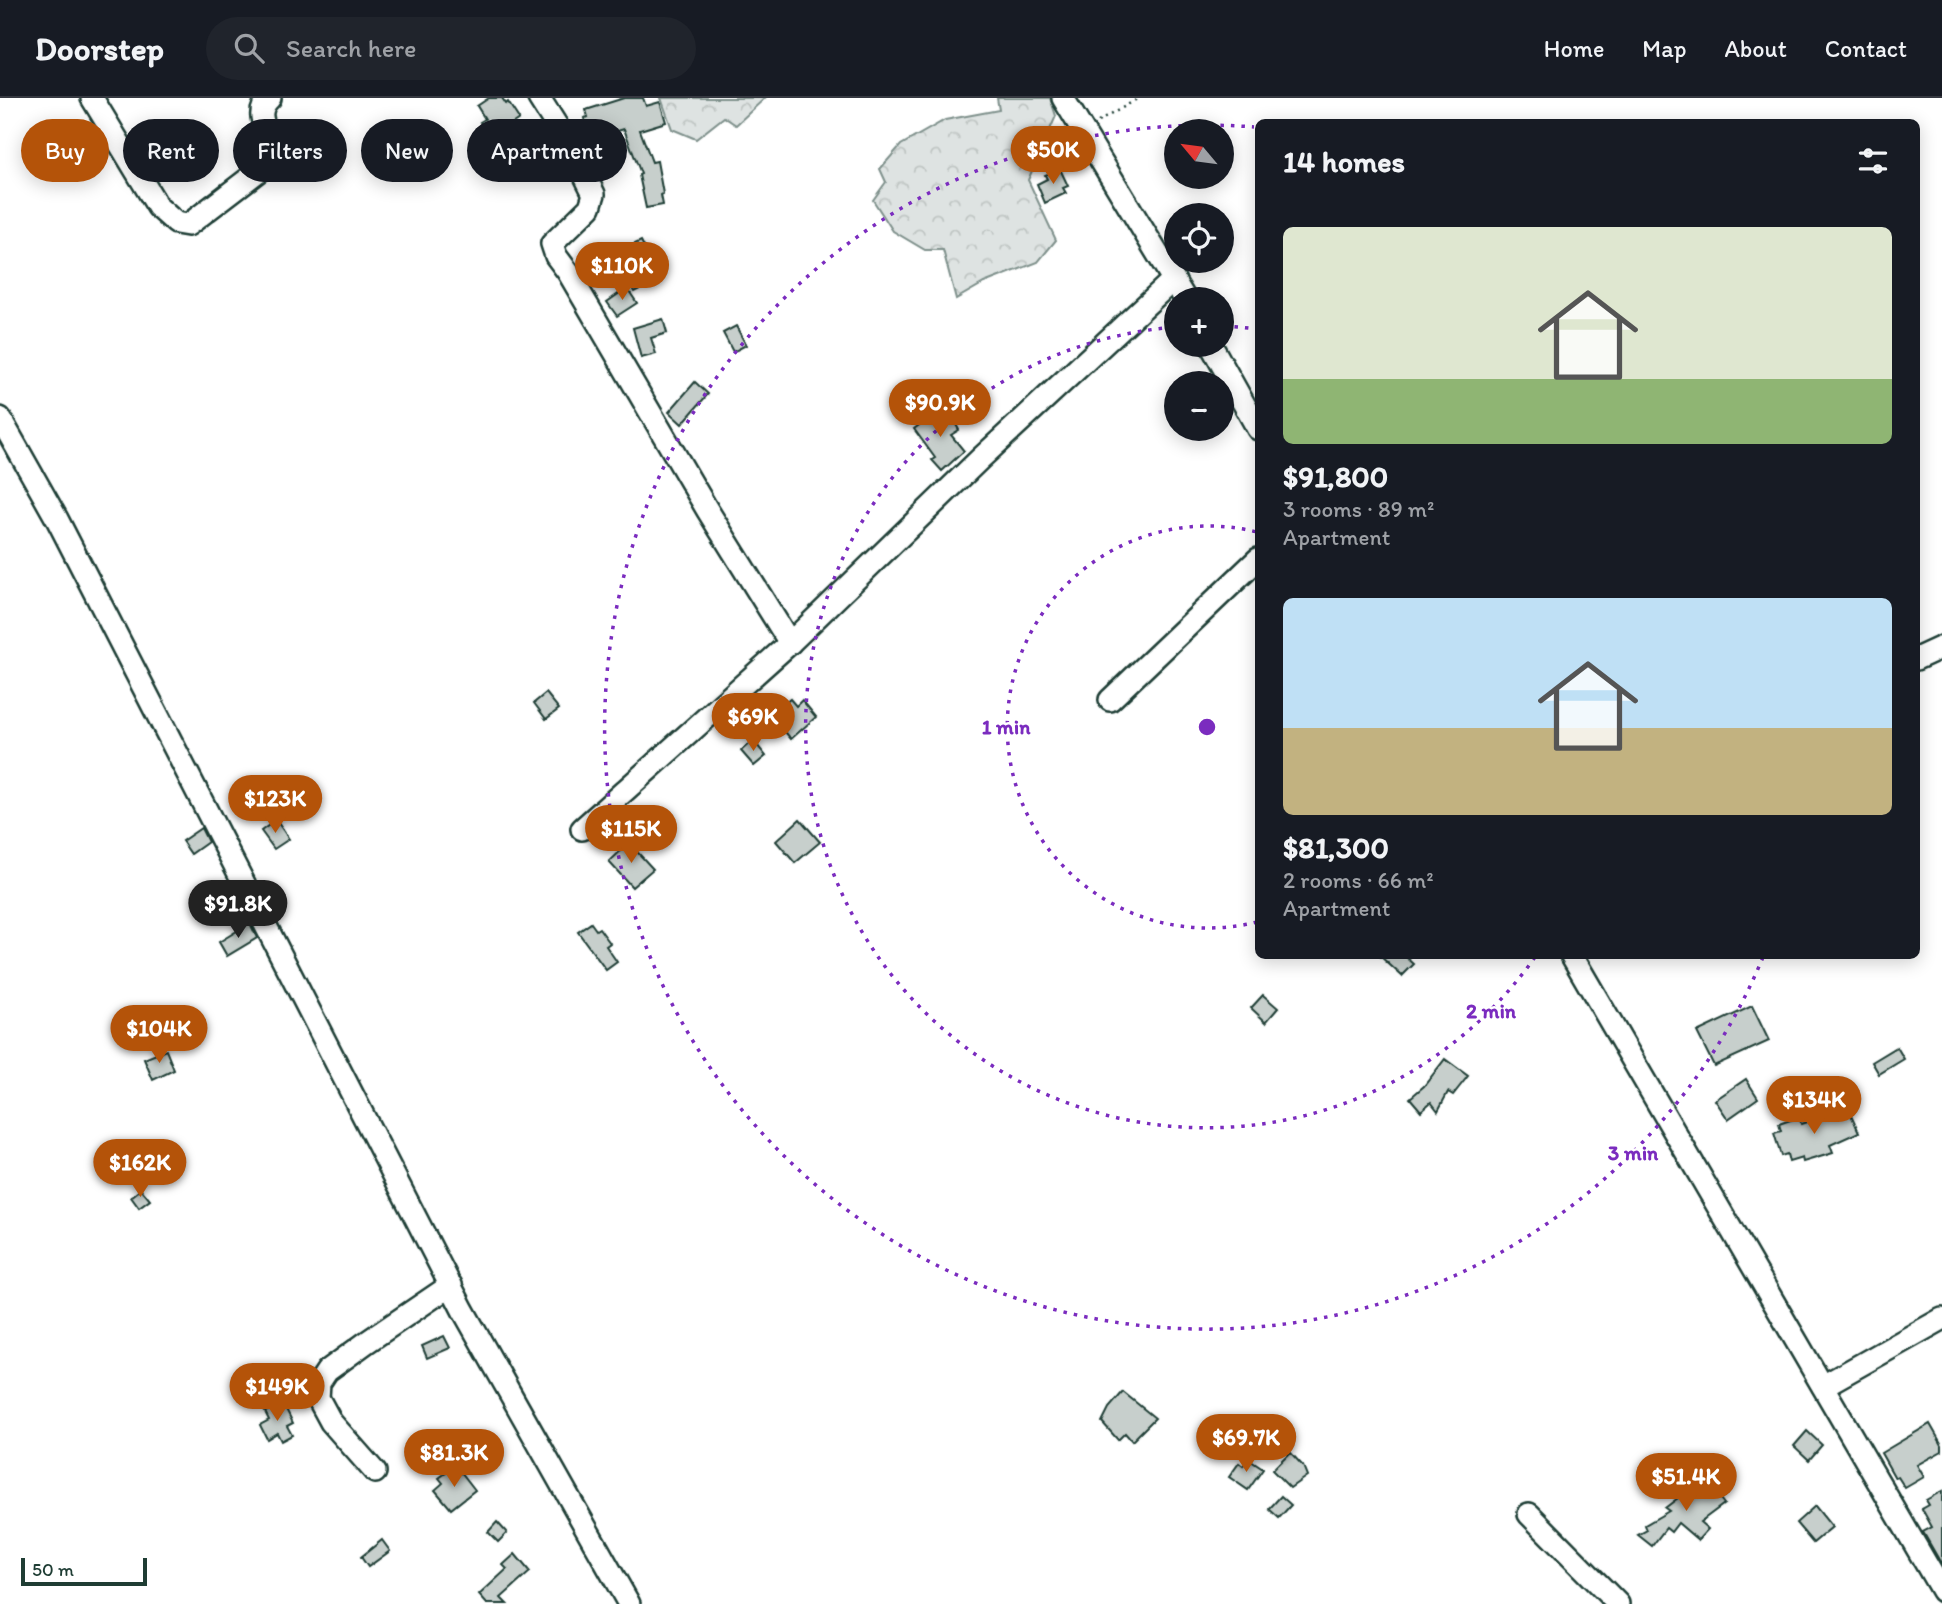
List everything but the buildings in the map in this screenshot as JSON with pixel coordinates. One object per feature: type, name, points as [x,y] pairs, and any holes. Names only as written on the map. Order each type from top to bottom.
[{"type":"street","points":[[92,98],[158,206],[176,223],[188,225],[270,163],[273,148],[261,116],[261,108],[270,98]]},
{"type":"street","points":[[538,98],[572,150],[594,194],[590,207],[552,244],[555,256],[568,272],[708,511],[790,643]]},
{"type":"street","points":[[1063,98],[1178,287]]},
{"type":"street","points":[[582,828],[790,643],[980,459],[1174,279]]},
{"type":"street","points":[[1217,357],[1255,424]]},
{"type":"street","points":[[0,418],[57,519],[451,1285],[629,1604]]},
{"type":"street","points":[[1110,700],[1255,562]]},
{"type":"street","points":[[1920,657],[1942,647]]},
{"type":"street","points":[[1574,959],[1942,1591]]},
{"type":"street","points":[[376,1472],[331,1422],[318,1398],[319,1383],[327,1371],[451,1285]]},
{"type":"street","points":[[1823,1386],[1942,1320]]},
{"type":"street","points":[[1530,1514],[1618,1604]]},
{"type":"path","points":[[1083,131],[1139,98]]},
{"type":"green space","points":[[661,98],[765,98],[736,125],[724,117],[696,139],[672,129]]},
{"type":"green space","points":[[997,98],[1050,98],[1056,116],[1028,180],[1056,240],[1038,262],[984,283],[956,299],[943,250],[925,250],[893,231],[873,200],[886,182],[880,169],[901,145],[945,120],[999,110]]}]
